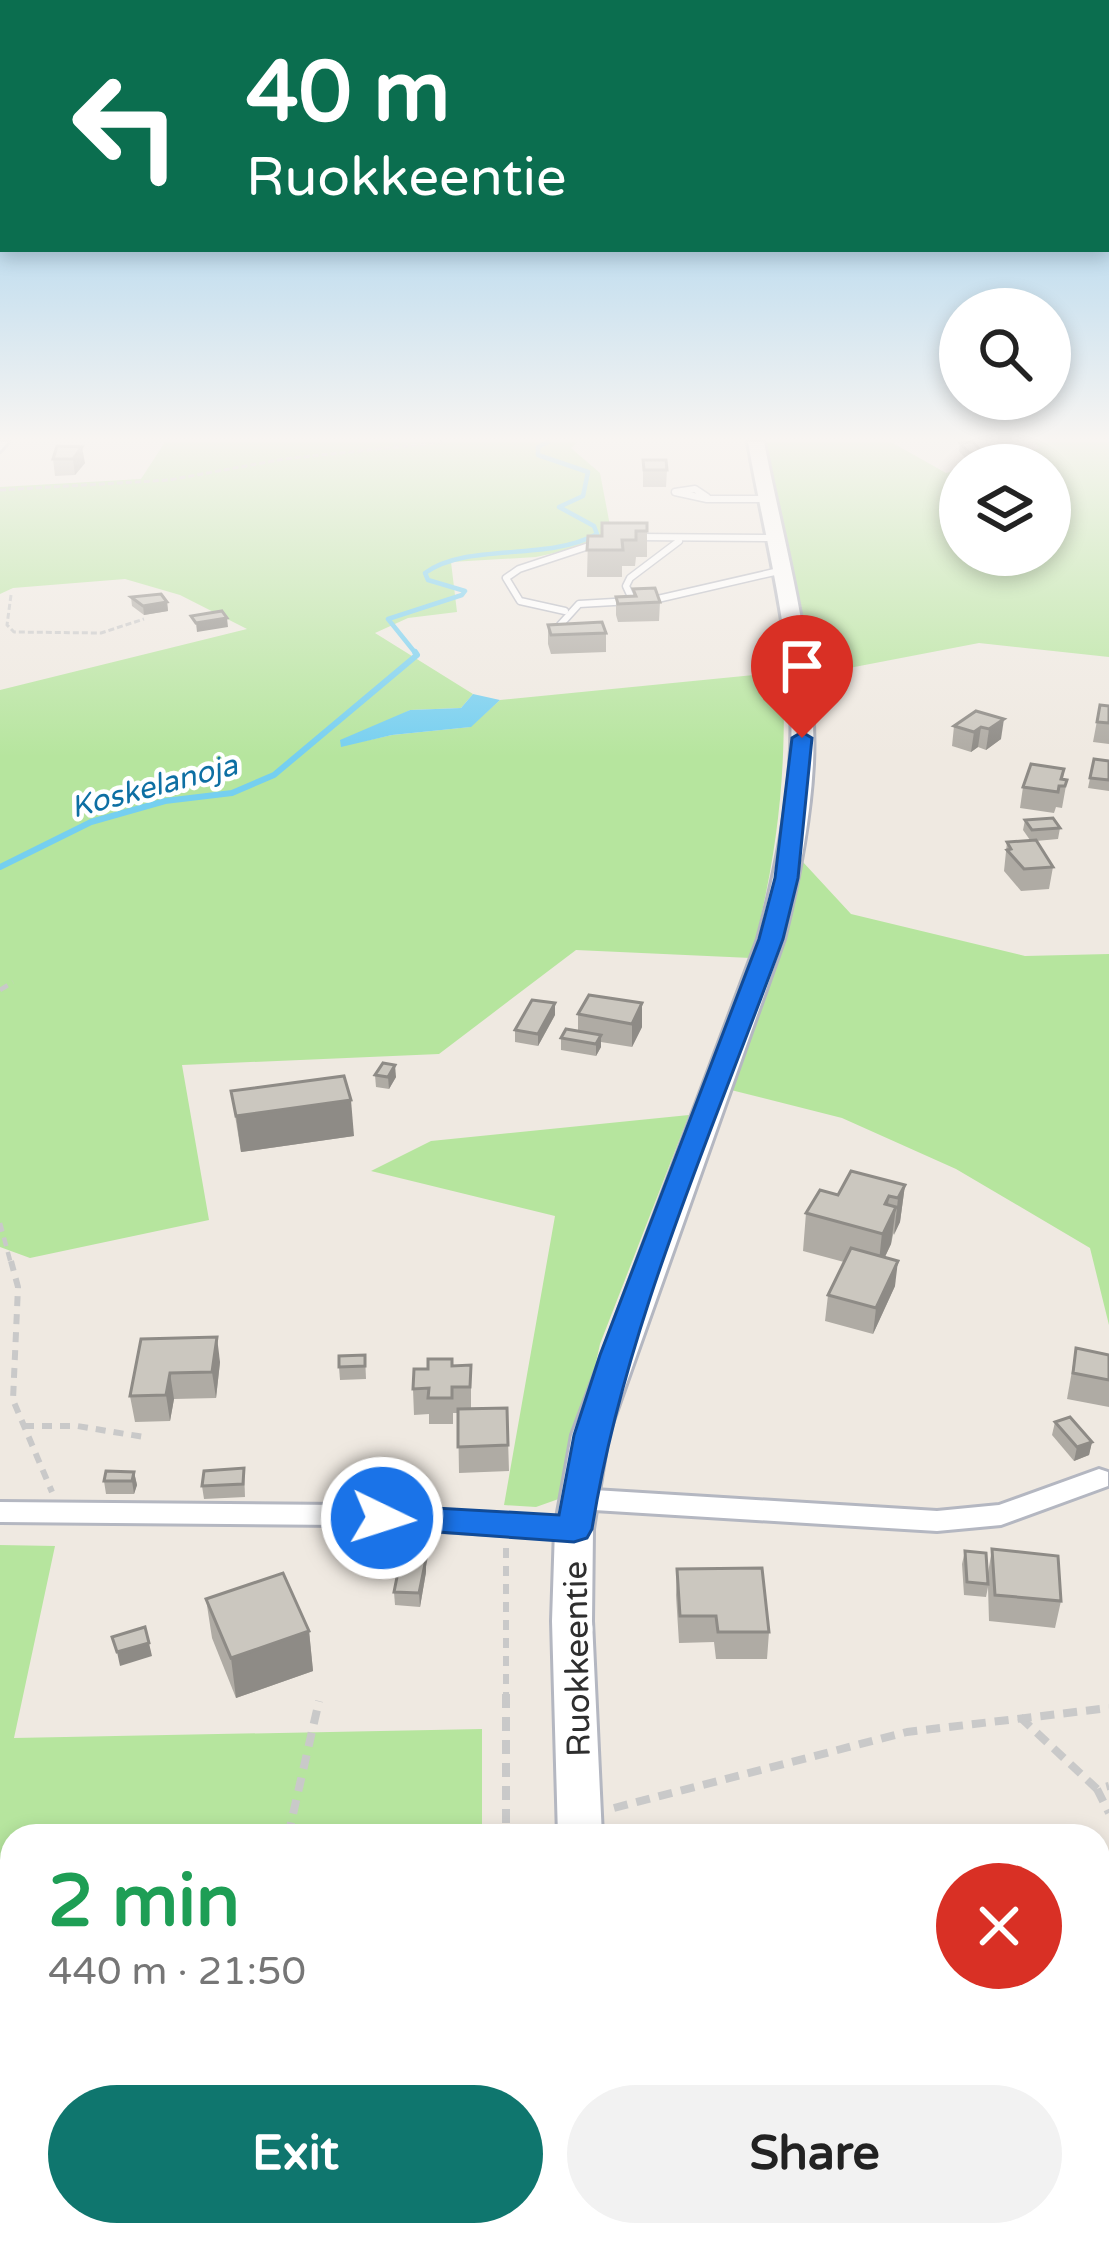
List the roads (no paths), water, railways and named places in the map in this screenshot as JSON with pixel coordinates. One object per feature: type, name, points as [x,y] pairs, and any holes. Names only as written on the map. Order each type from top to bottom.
[{"type":"street","name":"Ruokkeentie","points":[[579,1824],[572,1621],[576,1514],[590,1435],[737,1036],[787,878],[802,762],[801,703],[774,547]]},
{"type":"street","points":[[0,1512],[342,1515],[506,1527],[576,1514],[937,1521],[1001,1515],[1099,1479]]},
{"type":"lane","points":[[582,547],[506,578],[513,597],[525,604],[566,611],[588,602],[669,600],[746,574],[775,555]]},
{"type":"lane","points":[[633,601],[626,586],[630,578],[672,547]]},
{"type":"lane","points":[[727,547],[775,555]]},
{"type":"lane","points":[[560,625],[566,611]]},
{"type":"water","points":[[473,694],[500,700],[471,727],[392,735],[341,747],[340,740],[410,710],[461,708]]},
{"type":"waterway","name":"Koskelanoja","points":[[417,655],[388,619],[465,591],[428,580],[425,573],[462,558],[560,547]]},
{"type":"waterway","name":"Koskelanoja","points":[[0,867],[91,822],[165,801],[232,793],[274,775],[417,655]]}]
